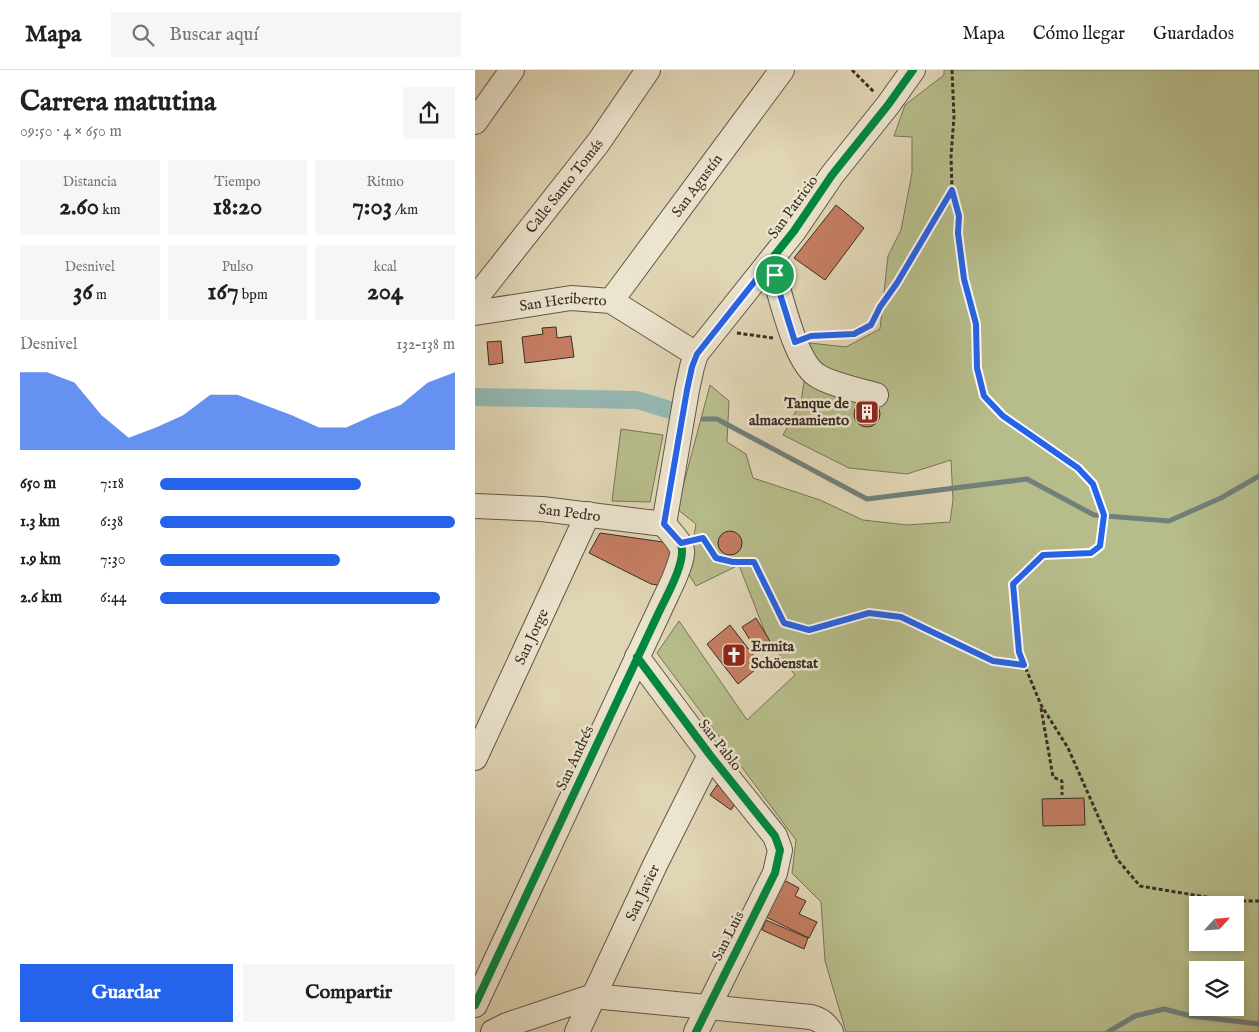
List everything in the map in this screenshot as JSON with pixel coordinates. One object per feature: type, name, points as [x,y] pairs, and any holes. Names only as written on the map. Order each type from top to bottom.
[{"type":"street","points":[[475,122],[512,70]]},
{"type":"street","name":"Calle Santo Tomás","points":[[475,299],[598,143],[648,70]]},
{"type":"street","name":"San Agustín","points":[[611,301],[782,70]]},
{"type":"street","name":"San Patricio","points":[[664,524],[687,390],[697,354],[770,262],[832,175],[913,70]]},
{"type":"street","points":[[770,262],[795,342],[803,361],[816,376],[876,395]]},
{"type":"street","name":"San Heriberto","points":[[475,313],[571,298],[611,301],[697,354]]},
{"type":"street","name":"San Pedro","points":[[475,506],[587,514],[664,524]]},
{"type":"street","name":"San Jorge","points":[[475,758],[587,514]]},
{"type":"street","points":[[664,524],[681,543]]},
{"type":"street","name":"San Andrés","points":[[475,1005],[658,614],[681,562],[683,552],[681,543]]},
{"type":"street","name":"San Pablo","points":[[637,657],[710,755],[775,836],[779,850]]},
{"type":"street","name":"San Javier","points":[[577,1032],[710,755]]},
{"type":"street","name":"San Luis","points":[[696,1032],[775,873],[779,850]]},
{"type":"street","points":[[493,1032],[593,996],[811,1017],[827,1025],[831,1032]]},
{"type":"path","points":[[851,70],[887,105]]},
{"type":"path","points":[[952,70],[954,117],[951,156],[952,190],[959,216],[958,233],[964,279],[976,324],[977,368],[984,396],[1003,416],[1078,468],[1093,484],[1104,515],[1100,546],[1091,553],[1043,555],[1013,584],[1019,652],[1041,705],[1068,748],[1117,859],[1140,886],[1229,901],[1259,901]]},
{"type":"path","points":[[717,330],[795,342],[811,336],[854,334],[871,325],[880,307],[897,283],[952,190]]},
{"type":"path","points":[[681,543],[703,538],[716,558],[733,562],[754,562],[784,623],[809,630],[869,613],[901,617],[993,661],[1024,665]]},
{"type":"path","points":[[1041,705],[1053,776],[1062,781],[1062,795]]},
{"type":"green space","points":[[944,70],[1259,70],[1259,1032],[846,1032],[825,961],[821,902],[792,873],[796,840],[657,653],[679,621],[747,720],[795,675],[768,640],[739,565],[696,586],[688,573],[696,524],[677,509],[710,385],[729,401],[727,442],[746,454],[753,478],[820,500],[863,520],[907,525],[950,522],[953,500],[951,460],[907,474],[849,468],[783,435],[801,402],[810,343],[846,347],[880,329],[888,256],[901,230],[912,173],[912,137],[894,136],[905,105],[944,75]]},
{"type":"green space","points":[[621,429],[663,435],[650,502],[612,501]]},
{"type":"building","points":[[836,205],[864,228],[825,280],[794,258]]},
{"type":"building","points":[[556,327],[557,338],[571,336],[574,357],[525,363],[522,337],[543,334],[542,328]]},
{"type":"building","points":[[501,341],[503,363],[489,365],[487,342]]},
{"type":"building","name":"Tanque de almacenamiento","points":[[867,401],[876,405],[880,414],[876,423],[867,427],[858,423],[854,414],[858,405]]},
{"type":"building","points":[[730,531],[739,534],[742,543],[739,552],[730,555],[721,552],[718,543],[721,534]]},
{"type":"building","points":[[600,533],[670,543],[677,552],[658,585],[651,584],[589,553]]},
{"type":"building","points":[[756,618],[770,641],[756,650],[742,627]]},
{"type":"building","name":"Ermita Schöenstat","points":[[730,625],[761,665],[738,684],[707,644]]},
{"type":"building","points":[[717,785],[738,799],[731,810],[710,795]]},
{"type":"building","points":[[1084,798],[1085,825],[1043,826],[1042,799]]},
{"type":"building","points":[[782,879],[799,888],[795,896],[806,901],[799,914],[817,922],[809,938],[764,916]]},
{"type":"building","points":[[766,920],[808,938],[804,949],[762,930]]},
{"type":"waterway","points":[[475,397],[637,400],[670,410]]},
{"type":"waterway","points":[[703,419],[717,419],[867,499],[1027,479],[1094,515],[1169,521],[1221,498],[1259,476]]},
{"type":"waterway","points":[[1108,1032],[1135,1016],[1164,1009],[1191,1016],[1259,1024]]},
{"type":"cycle path","points":[[475,1005],[678,570],[682,552],[681,545],[664,524],[687,390],[696,354],[794,231],[832,175],[888,105],[913,70]]},
{"type":"cycle path","points":[[637,657],[710,755],[775,836],[780,850],[775,873],[696,1032]]},
{"type":"place","name":"Tanque de almacenamiento","points":[[867,412]]},
{"type":"place","name":"Ermita Schöenstat","points":[[734,655]]},
{"type":"route","points":[[952,190],[959,216],[958,233],[964,279],[976,324],[977,368],[984,396],[1003,416],[1078,468],[1093,484],[1104,515],[1100,546],[1091,553],[1043,555],[1013,584],[1019,652],[1024,665],[993,661],[901,617],[869,613],[809,630],[784,623],[754,562],[733,562],[716,558],[703,538],[681,543],[664,524],[687,390],[697,354],[770,262],[775,275],[795,342],[811,336],[854,334],[871,325],[880,307],[897,283],[952,190]]}]
